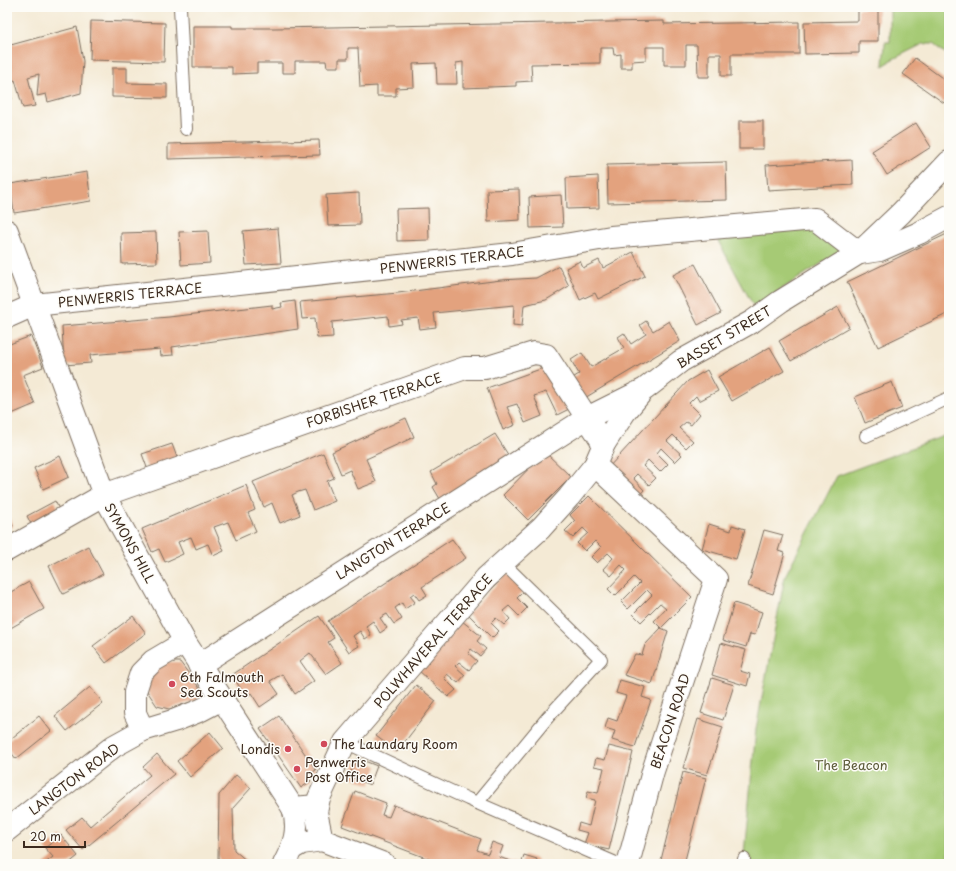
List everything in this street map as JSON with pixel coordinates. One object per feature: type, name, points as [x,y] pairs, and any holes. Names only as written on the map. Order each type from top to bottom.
[{"type":"street","points":[[859,253],[901,213],[949,162]]},
{"type":"street","points":[[859,253],[880,250],[949,217]]},
{"type":"street","name":"PENWERRIS TERRACE","points":[[7,317],[34,305],[512,254],[610,237],[815,219],[859,253]]},
{"type":"street","name":"SYMONS HILL","points":[[7,231],[104,495],[185,642],[293,808]]},
{"type":"street","name":"BASSET STREET","points":[[587,418],[645,389],[681,361],[753,321],[781,301],[859,253]]},
{"type":"street","name":"FORBISHER TERRACE","points":[[7,550],[104,495],[465,368],[485,368],[534,353],[546,355],[604,444]]},
{"type":"street","name":"POLWHAVERAL TERRACE","points":[[322,840],[316,812],[317,806],[319,798],[345,742],[486,578],[541,528],[569,497],[595,465],[604,444],[625,412],[645,389]]},
{"type":"street","name":"LANGTON TERRACE","points":[[199,665],[587,418]]},
{"type":"street","name":"BEACON ROAD","points":[[595,465],[716,579],[653,771],[628,864]]},
{"type":"street","points":[[143,730],[135,713],[135,692],[141,673],[153,661],[185,642]]},
{"type":"street","name":"LANGTON ROAD","points":[[7,830],[114,746],[143,730],[201,710],[222,699]]},
{"type":"street","points":[[288,856],[297,829],[296,816],[293,808],[317,806]]},
{"type":"street","points":[[288,856],[302,843],[322,840],[384,864]]},
{"type":"lane","points":[[180,7],[186,129]]},
{"type":"lane","points":[[866,436],[949,398]]},
{"type":"lane","points":[[477,803],[548,718],[601,659],[503,563]]},
{"type":"lane","points":[[345,742],[477,803],[618,864]]},
{"type":"green space","points":[[949,7],[949,56],[933,44],[925,43],[889,61],[883,66],[885,42],[890,42],[890,8]]},
{"type":"green space","points":[[816,228],[842,250],[754,307],[716,237]]},
{"type":"green space","name":"The Beacon","points":[[949,434],[949,864],[743,864],[756,729],[785,576],[837,476]]},
{"type":"building","points":[[878,8],[878,41],[859,41],[859,53],[805,54],[804,22],[858,21],[858,9]]},
{"type":"building","points":[[91,21],[165,23],[164,62],[90,60]]},
{"type":"building","points":[[664,21],[664,24],[799,22],[799,54],[731,54],[731,76],[721,76],[721,54],[709,54],[709,77],[698,77],[697,45],[686,45],[686,65],[664,65],[664,47],[646,47],[646,60],[632,61],[632,68],[621,68],[621,54],[614,55],[613,48],[600,48],[600,63],[531,64],[532,81],[516,82],[516,86],[463,88],[463,62],[456,63],[457,84],[437,84],[436,63],[413,64],[414,87],[396,88],[396,96],[377,96],[377,86],[360,87],[358,48],[348,48],[348,59],[339,59],[339,67],[327,67],[326,61],[295,61],[295,73],[282,73],[282,63],[257,63],[257,73],[232,74],[232,67],[193,67],[193,26],[275,28]]},
{"type":"building","points":[[77,27],[83,61],[81,93],[48,102],[46,94],[37,96],[39,74],[28,77],[35,106],[23,108],[15,80],[7,83],[7,46]]},
{"type":"building","points":[[915,58],[949,83],[949,101],[947,99],[944,103],[903,74]]},
{"type":"building","points":[[112,68],[127,68],[127,83],[167,84],[167,98],[112,97]]},
{"type":"building","points":[[7,85],[12,99],[7,101]]},
{"type":"building","points":[[739,121],[763,121],[763,149],[739,149]]},
{"type":"building","points":[[916,123],[931,147],[887,175],[872,151]]},
{"type":"building","points":[[319,140],[320,155],[168,159],[168,144]]},
{"type":"building","points":[[852,160],[853,185],[768,190],[766,165]]},
{"type":"building","points":[[726,162],[727,200],[608,203],[607,165]]},
{"type":"building","points":[[87,172],[91,201],[14,213],[10,184]]},
{"type":"building","points":[[598,176],[599,208],[567,209],[566,178]]},
{"type":"building","points":[[519,189],[520,220],[488,222],[487,190]]},
{"type":"building","points":[[359,193],[360,225],[328,226],[326,195]]},
{"type":"building","points":[[561,195],[563,227],[530,228],[529,197]]},
{"type":"building","points":[[428,208],[429,240],[397,241],[396,209]]},
{"type":"building","points":[[278,228],[281,263],[246,265],[243,231]]},
{"type":"building","points":[[208,231],[210,263],[181,265],[179,232]]},
{"type":"building","points":[[156,232],[157,263],[122,264],[121,233]]},
{"type":"building","points":[[949,233],[949,313],[878,347],[847,282]]},
{"type":"building","points":[[633,252],[645,276],[598,299],[595,293],[580,300],[566,268],[580,261],[583,268],[599,260],[603,268]]},
{"type":"building","points":[[695,264],[721,313],[698,325],[673,275]]},
{"type":"building","points":[[559,266],[569,286],[546,300],[524,305],[522,326],[513,325],[514,305],[434,313],[436,327],[420,329],[418,318],[401,320],[402,324],[389,326],[388,316],[332,322],[333,337],[317,338],[315,318],[302,319],[300,302],[398,293],[501,280],[536,278]]},
{"type":"building","points":[[295,301],[298,329],[172,347],[173,355],[161,356],[160,349],[90,355],[91,363],[64,365],[62,326],[169,317],[272,305],[272,309],[282,307],[281,303]]},
{"type":"building","points":[[838,307],[849,327],[791,361],[779,341]]},
{"type":"building","points":[[646,321],[653,331],[669,321],[680,341],[583,399],[571,379],[579,374],[571,360],[582,353],[591,367],[624,348],[618,337],[624,333],[631,344],[646,334],[640,325]]},
{"type":"building","points":[[31,336],[43,367],[23,375],[35,404],[7,416],[7,345]]},
{"type":"building","points":[[770,347],[784,371],[732,401],[718,377]]},
{"type":"building","points":[[546,367],[571,408],[557,415],[546,392],[534,396],[542,416],[525,423],[517,404],[507,407],[515,425],[503,430],[487,388]]},
{"type":"building","points":[[707,370],[718,391],[699,401],[696,396],[689,403],[700,414],[691,425],[686,422],[679,428],[693,441],[686,448],[673,435],[667,441],[682,455],[675,462],[661,448],[657,453],[668,464],[660,472],[648,460],[643,466],[656,478],[649,485],[637,474],[633,478],[644,490],[637,498],[607,469],[688,381]]},
{"type":"building","points":[[892,382],[902,408],[865,423],[855,397]]},
{"type":"building","points":[[406,418],[414,437],[366,459],[376,482],[358,489],[350,470],[341,474],[332,452]]},
{"type":"building","points":[[495,434],[512,461],[443,504],[433,487],[437,484],[431,472]]},
{"type":"building","points":[[172,444],[179,463],[149,473],[142,454]]},
{"type":"building","points":[[545,452],[571,477],[528,520],[503,495]]},
{"type":"building","points":[[323,453],[334,478],[327,481],[335,501],[313,510],[305,490],[298,492],[292,495],[300,515],[280,523],[272,503],[264,507],[253,482]]},
{"type":"building","points":[[60,456],[69,477],[43,489],[34,468]]},
{"type":"building","points":[[246,485],[255,510],[248,513],[256,531],[236,540],[228,522],[214,527],[224,551],[213,556],[208,544],[196,549],[191,537],[178,542],[183,554],[165,562],[159,549],[152,552],[142,529]]},
{"type":"building","points":[[589,496],[692,597],[661,628],[654,621],[666,608],[660,603],[641,622],[633,614],[652,595],[647,590],[628,609],[621,602],[640,583],[634,577],[615,596],[608,589],[626,570],[621,565],[611,576],[603,569],[613,558],[608,553],[597,563],[591,557],[601,547],[595,541],[585,551],[577,543],[588,533],[583,528],[573,538],[565,531],[575,521],[570,515]]},
{"type":"building","points":[[55,501],[62,515],[34,530],[27,516]]},
{"type":"building","points":[[7,514],[13,526],[7,529]]},
{"type":"building","points":[[709,524],[731,531],[732,525],[745,529],[736,559],[702,549]]},
{"type":"building","points":[[764,530],[783,535],[778,551],[785,553],[773,594],[748,586]]},
{"type":"building","points":[[452,539],[466,558],[422,587],[427,595],[419,600],[414,593],[410,596],[415,602],[405,609],[402,603],[395,608],[402,619],[394,624],[387,614],[380,618],[387,628],[380,633],[373,621],[366,626],[371,635],[365,639],[360,631],[353,636],[359,646],[349,652],[328,621]]},
{"type":"building","points":[[88,546],[103,574],[63,594],[49,566]]},
{"type":"building","points":[[506,574],[524,591],[517,598],[527,608],[519,616],[509,606],[503,611],[510,619],[504,625],[496,618],[491,623],[499,631],[492,638],[468,614]]},
{"type":"building","points":[[29,582],[44,609],[7,630],[7,594]]},
{"type":"building","points":[[734,603],[762,612],[755,635],[750,634],[746,647],[723,640]]},
{"type":"building","points":[[133,616],[146,633],[106,663],[93,646]]},
{"type":"building","points":[[319,616],[334,638],[328,642],[342,663],[326,674],[310,653],[300,661],[314,681],[295,694],[282,674],[270,681],[279,694],[260,707],[251,693],[246,697],[232,675]]},
{"type":"building","points":[[462,621],[481,636],[477,641],[486,649],[480,656],[471,649],[468,653],[477,661],[469,670],[459,662],[455,666],[465,675],[458,683],[447,674],[444,678],[456,690],[448,697],[418,670]]},
{"type":"building","points":[[661,628],[668,631],[652,684],[624,675],[635,654],[642,655],[645,645]]},
{"type":"building","points":[[721,643],[746,650],[740,671],[750,674],[747,686],[712,675]]},
{"type":"building","name":"6th Falmouth Sea Scouts","points":[[163,662],[180,662],[201,690],[200,699],[169,709],[157,706],[147,691],[146,679]]},
{"type":"building","points":[[712,678],[734,685],[723,720],[701,713]]},
{"type":"building","points":[[620,680],[645,687],[642,697],[651,700],[635,747],[612,740],[615,731],[605,728],[608,718],[617,721],[626,696],[616,693]]},
{"type":"building","points":[[416,685],[436,701],[397,752],[376,736]]},
{"type":"building","points":[[90,687],[103,703],[67,731],[55,716]]},
{"type":"building","points":[[39,716],[51,731],[16,759],[7,747],[7,742]]},
{"type":"building","name":"Londis","points":[[279,716],[316,770],[307,776],[311,781],[301,788],[260,729]]},
{"type":"building","points":[[698,719],[723,727],[707,775],[683,768]]},
{"type":"building","points":[[210,732],[223,748],[190,777],[177,761]]},
{"type":"building","points":[[609,746],[633,752],[609,850],[584,844],[588,833],[577,830],[579,823],[589,826],[595,800],[586,798],[588,791],[598,793],[604,768],[594,766],[596,758],[605,760]]},
{"type":"building","points":[[157,754],[174,774],[83,850],[66,830],[82,817],[90,826],[150,775],[143,767]]},
{"type":"building","points":[[357,758],[377,766],[370,785],[349,776]]},
{"type":"building","points":[[683,772],[706,778],[684,864],[660,864]]},
{"type":"building","points":[[236,775],[251,788],[233,808],[234,850],[248,862],[246,864],[223,864],[218,858],[219,795]]},
{"type":"building","points":[[355,791],[386,803],[382,815],[389,817],[394,805],[481,839],[477,850],[488,854],[492,842],[503,846],[499,857],[518,864],[442,864],[342,826]]},
{"type":"building","points":[[61,835],[78,856],[68,864],[44,864],[53,857],[45,848]]},
{"type":"building","points":[[524,855],[537,859],[535,864],[521,864]]},
{"type":"place","name":"6th Falmouth Sea Scouts","points":[[172,684]]},
{"type":"place","name":"The Laundary Room","points":[[324,744]]},
{"type":"place","name":"Londis","points":[[288,749]]},
{"type":"place","name":"Penwerris Post Office","points":[[297,769]]}]
